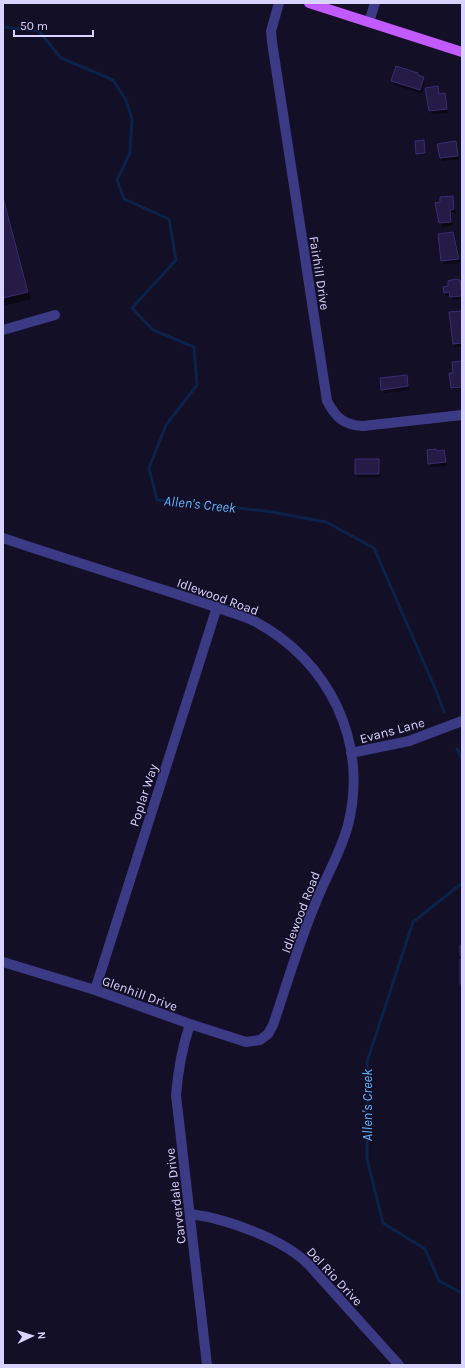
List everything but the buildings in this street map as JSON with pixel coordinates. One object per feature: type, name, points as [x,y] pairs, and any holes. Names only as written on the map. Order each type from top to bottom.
[{"type":"main road","points":[[309,3],[462,52]]},
{"type":"street","name":"Fairhill Drive","points":[[279,3],[271,31],[272,42],[327,401],[333,412],[341,421],[354,426],[462,415]]},
{"type":"street","points":[[369,22],[375,3]]},
{"type":"street","points":[[3,330],[55,315]]},
{"type":"street","name":"Idlewood Road","points":[[3,538],[253,620],[281,638],[309,663],[330,691],[341,716],[351,753],[353,788],[348,824],[335,860],[314,906],[273,1025],[268,1034]]},
{"type":"street","name":"Poplar Way","points":[[95,990],[217,607]]},
{"type":"street","name":"Evans Lane","points":[[351,753],[409,741],[462,721]]},
{"type":"street","name":"Glenhill Drive","points":[[3,962],[95,990],[190,1024],[246,1042],[256,1041],[268,1034]]},
{"type":"street","name":"Carverdale Drive","points":[[190,1024],[181,1053],[176,1095],[208,1365]]},
{"type":"street","name":"Del Rio Drive","points":[[191,1214],[210,1217],[260,1235],[295,1252],[309,1265],[398,1365]]},
{"type":"waterway","name":"Allen's Creek","points":[[3,27],[39,31],[61,58],[113,80],[126,100],[132,119],[130,153],[117,180],[124,199],[169,219],[176,260],[132,308],[153,330],[194,347],[197,385],[166,425],[149,468],[157,500],[266,511],[326,522],[374,548],[444,712]]},
{"type":"waterway","name":"Allen's Creek","points":[[457,749],[462,759]]},
{"type":"waterway","name":"Allen's Creek","points":[[462,883],[413,922],[367,1062],[367,1159],[383,1223],[425,1249],[439,1281],[462,1293]]}]
